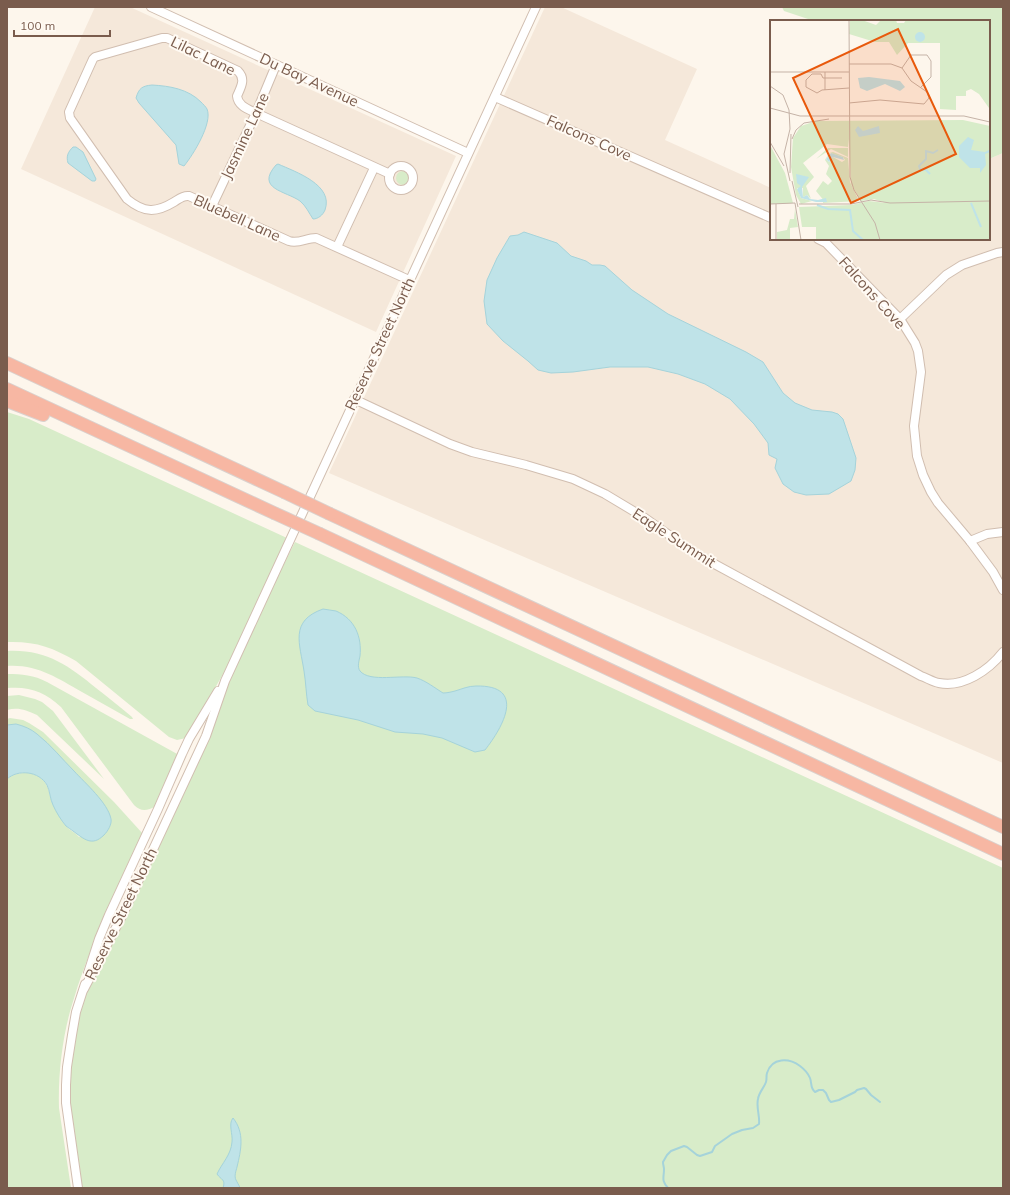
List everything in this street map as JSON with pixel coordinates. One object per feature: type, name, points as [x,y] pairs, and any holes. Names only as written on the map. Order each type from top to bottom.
[{"type":"highway","points":[[7,363],[1003,827]]},
{"type":"highway","points":[[7,389],[1003,854]]},
{"type":"highway","points":[[7,401],[120,448],[132,447]]},
{"type":"street","name":"Du Bay Avenue","points":[[151,7],[468,153]]},
{"type":"street","name":"Reserve Street North","points":[[84,989],[122,916],[206,736],[225,681],[536,7]]},
{"type":"street","name":"Lilac Lane","points":[[82,82],[95,57],[162,38],[167,38],[238,71],[243,80],[237,96],[240,104],[256,113],[390,174]]},
{"type":"street","name":"Jasmine Lane","points":[[212,206],[256,113],[276,65]]},
{"type":"street","name":"Bluebell Lane","points":[[82,82],[70,110],[70,118],[127,200],[135,206],[144,210],[155,210],[165,207],[183,196],[192,196],[290,242],[298,243],[308,238],[316,238],[409,280]]},
{"type":"street","name":"Falcons Cove","points":[[495,97],[770,218]]},
{"type":"street","points":[[337,247],[374,168]]},
{"type":"street","name":"Falcons Cove","points":[[820,240],[826,243],[900,319],[915,343],[918,351],[921,372],[914,426],[918,456],[923,475],[938,503],[970,541],[993,572],[1003,590]]},
{"type":"street","points":[[900,319],[946,275],[962,265],[1003,252]]},
{"type":"street","name":"Eagle Summit","points":[[354,399],[450,444],[472,452],[526,465],[572,479],[605,494],[645,518],[696,554],[921,676],[939,683],[954,683],[977,675],[985,670],[995,662],[1003,652]]},
{"type":"street","points":[[970,541],[987,534],[1003,532]]},
{"type":"street","name":"Reserve Street North","points":[[84,989],[91,962],[109,915],[182,754],[193,732],[225,681]]},
{"type":"street","points":[[78,1188],[66,1103],[66,1085],[67,1067],[76,1012],[84,989]]},
{"type":"shaded area","points":[[95,7],[130,7],[456,156],[376,332],[21,169]]},
{"type":"shaded area","points":[[545,7],[561,7],[697,69],[665,140],[770,188],[770,240],[990,240],[990,159],[1003,153],[1003,763],[329,473]]},
{"type":"green space","points":[[782,7],[1003,7],[1003,153],[990,159],[990,20],[811,20],[784,11]]},
{"type":"green space","points":[[400,171],[406,171],[410,175],[410,181],[406,185],[400,185],[396,181],[396,175]]},
{"type":"green space","points":[[7,412],[29,419],[287,538],[226,669],[186,738],[177,740],[169,737],[76,661],[67,656],[35,644],[7,642]]},
{"type":"green space","points":[[295,542],[1003,868],[1003,1188],[78,1188],[66,1103],[76,1012],[194,760],[225,681]]},
{"type":"green space","points":[[7,651],[33,653],[55,660],[76,672],[133,719],[130,719],[46,673],[28,667],[7,666]]},
{"type":"green space","points":[[7,674],[28,675],[42,680],[179,755],[156,806],[150,809],[142,810],[134,805],[61,707],[49,697],[37,691],[23,688],[7,688]]},
{"type":"green space","points":[[19,695],[42,702],[53,711],[104,779],[37,715],[22,710],[7,710],[7,696]]},
{"type":"green space","points":[[7,719],[23,720],[43,732],[114,802],[143,834],[94,942],[78,986],[65,1032],[60,1070],[59,1108],[71,1188],[7,1188],[7,779],[17,774],[29,773],[44,781],[53,804],[62,820],[67,827],[79,837],[111,819],[107,810],[96,794],[82,781],[16,724],[7,725]]},
{"type":"water","points":[[152,85],[172,87],[185,91],[196,98],[207,109],[208,115],[205,130],[197,147],[184,166],[179,164],[176,145],[136,98],[141,88]]},
{"type":"water","points":[[73,147],[76,147],[83,152],[96,179],[95,181],[92,181],[68,163],[68,154]]},
{"type":"water","points":[[278,164],[303,175],[319,187],[324,193],[326,201],[323,214],[313,219],[306,207],[300,201],[281,192],[271,184],[269,179],[270,173]]},
{"type":"water","points":[[524,232],[557,243],[571,256],[586,261],[592,265],[605,266],[632,290],[668,314],[746,352],[763,362],[783,393],[795,403],[812,410],[838,414],[843,419],[856,458],[855,470],[851,481],[829,494],[806,495],[794,492],[783,484],[775,468],[777,459],[769,455],[768,443],[754,424],[730,399],[705,384],[678,374],[648,367],[610,367],[573,372],[551,373],[538,370],[503,341],[487,324],[484,301],[487,280],[497,258],[510,236],[518,235]]},
{"type":"water","points":[[323,609],[336,611],[343,614],[356,629],[360,642],[360,656],[358,664],[360,671],[365,675],[371,677],[417,678],[443,693],[476,686],[492,688],[501,692],[506,700],[504,719],[492,741],[485,750],[475,752],[442,738],[423,734],[395,732],[358,720],[315,711],[308,705],[299,634],[305,620],[312,614]]},
{"type":"water","points":[[16,724],[35,732],[52,747],[106,806],[111,821],[108,829],[100,839],[92,841],[84,839],[66,826],[54,808],[47,785],[39,777],[34,774],[22,773],[7,779],[7,725]]},
{"type":"water","points":[[233,1118],[237,1124],[241,1136],[241,1148],[235,1175],[240,1188],[223,1188],[223,1181],[217,1174],[231,1147],[231,1123]]},
{"type":"waterway","points":[[668,1188],[663,1177],[663,1162],[671,1151],[684,1146],[700,1156],[712,1152],[715,1146],[732,1134],[753,1128],[759,1124],[757,1105],[760,1092],[766,1082],[769,1068],[781,1060],[796,1063],[806,1071],[811,1080],[813,1090],[815,1092],[823,1090],[831,1102],[839,1100],[857,1090],[864,1088],[880,1102]]}]
